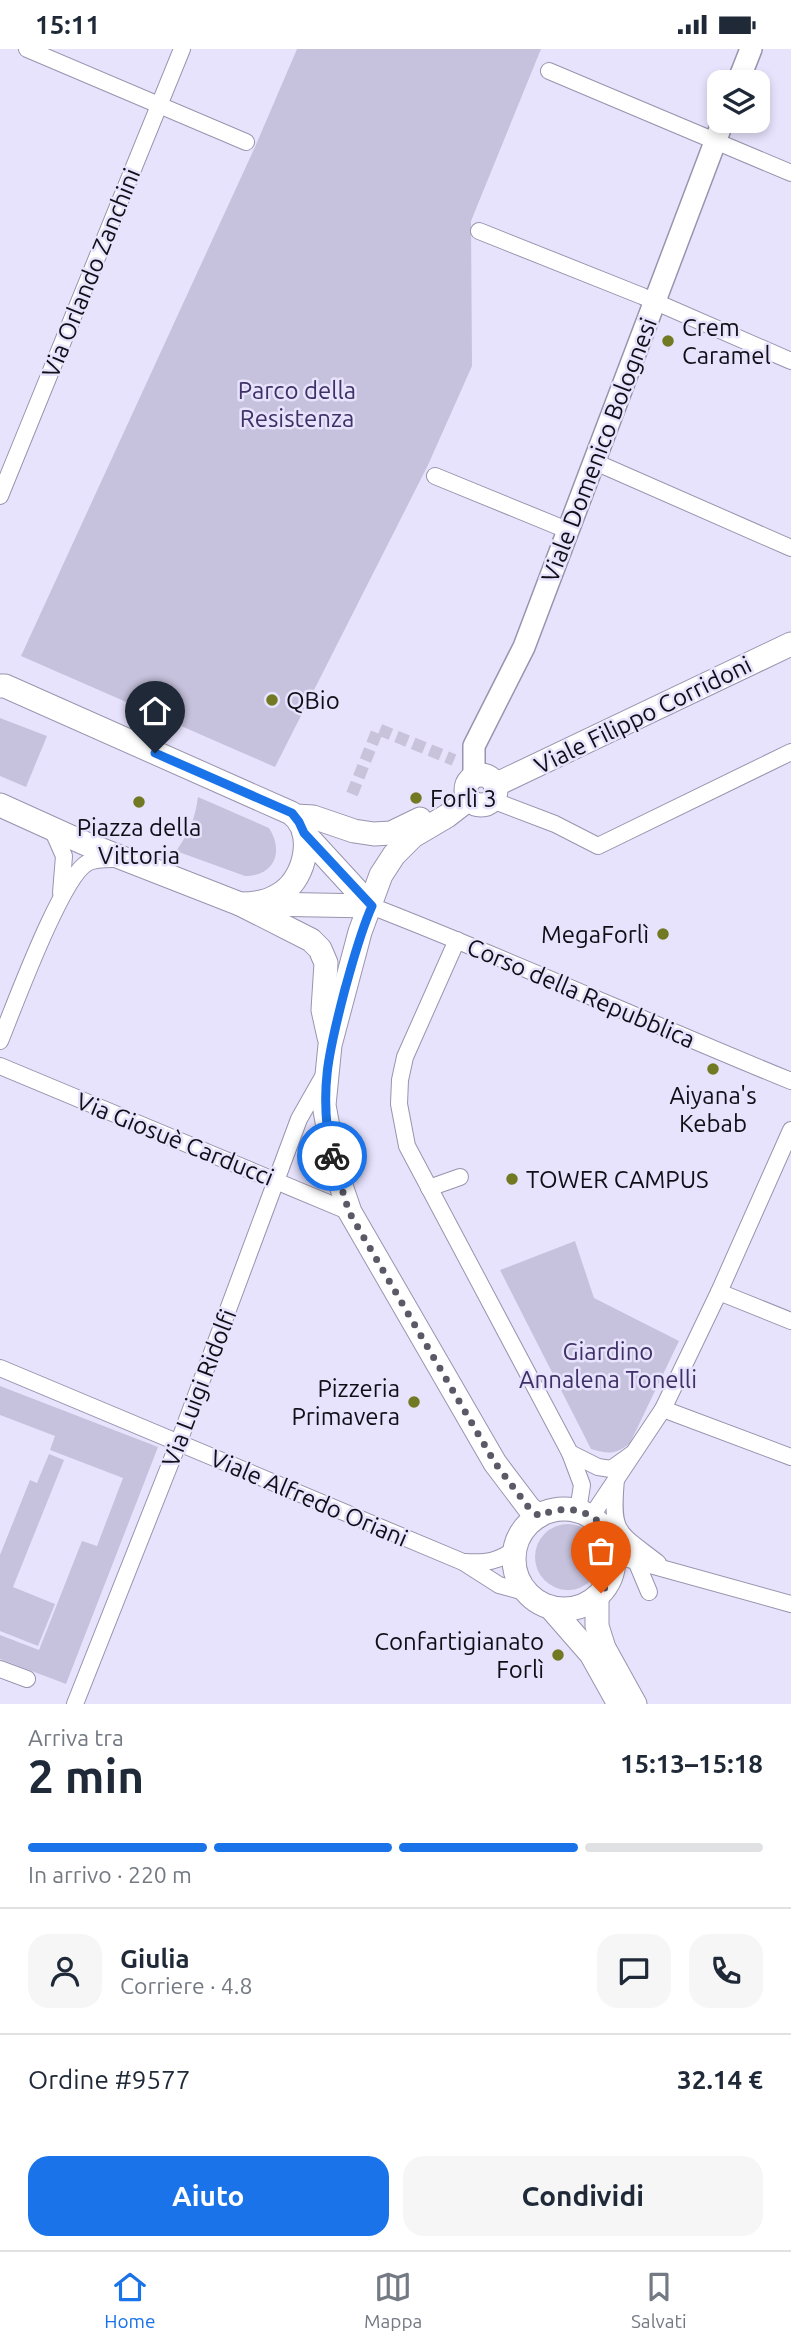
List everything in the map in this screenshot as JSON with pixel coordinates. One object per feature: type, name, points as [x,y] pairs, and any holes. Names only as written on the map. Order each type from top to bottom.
[{"type":"main road","name":"Viale Filippo Corridoni","points":[[300,825],[313,817],[354,831],[391,833],[451,801],[791,644]]},
{"type":"main road","points":[[1,686],[300,825],[372,906]]},
{"type":"main road","name":"Viale Filippo Corridoni","points":[[330,1045],[360,932],[372,906],[381,875],[404,843],[480,789]]},
{"type":"main road","points":[[0,805],[125,859],[250,904],[311,940],[320,950],[326,963],[323,1010],[330,1045],[324,1105],[331,1148],[349,1212],[495,1463],[529,1508],[539,1516]]},
{"type":"main road","points":[[250,904],[284,892],[295,880],[302,866],[305,848],[300,825]]},
{"type":"main road","points":[[250,904],[372,906]]},
{"type":"main road","points":[[495,1463],[515,1516],[516,1573],[528,1593],[550,1607],[592,1654],[619,1704]]},
{"type":"main road","points":[[517,1545],[526,1526],[539,1516],[562,1509],[585,1514],[607,1533],[625,1558],[597,1597],[573,1608],[550,1607]]},
{"type":"main road","points":[[597,1597],[597,1626],[604,1648],[635,1704]]},
{"type":"street","points":[[27,49],[246,142]]},
{"type":"street","name":"Via Orlando Zanchini","points":[[0,496],[182,49]]},
{"type":"street","points":[[743,70],[751,49]]},
{"type":"street","points":[[549,71],[707,126]]},
{"type":"street","name":"Viale Domenico Bolognesi","points":[[480,789],[474,746],[515,669],[718,133]]},
{"type":"street","points":[[724,133],[791,173]]},
{"type":"street","points":[[479,231],[642,296],[655,304],[791,361]]},
{"type":"street","points":[[595,462],[791,548]]},
{"type":"street","points":[[435,475],[567,530]]},
{"type":"street","points":[[480,789],[598,846],[791,752]]},
{"type":"street","points":[[52,829],[64,856],[61,896]]},
{"type":"street","points":[[0,1041],[61,896],[85,865],[93,861],[125,859]]},
{"type":"street","name":"Corso della Repubblica","points":[[372,906],[791,1081]]},
{"type":"street","points":[[457,940],[405,1057],[399,1104],[407,1146],[570,1453],[582,1485],[585,1514]]},
{"type":"street","name":"Via Giosuè Carducci","points":[[0,1066],[349,1212]]},
{"type":"street","name":"Via Luigi Ridolfi","points":[[75,1704],[178,1444],[299,1119],[326,1073]]},
{"type":"street","points":[[585,1514],[616,1477],[663,1409],[719,1292],[791,1130]]},
{"type":"street","points":[[429,1188],[460,1177]]},
{"type":"street","points":[[719,1292],[791,1321]]},
{"type":"street","name":"Viale Alfredo Oriani","points":[[0,1368],[463,1562],[499,1585],[528,1593]]},
{"type":"street","points":[[663,1409],[791,1457]]},
{"type":"street","points":[[570,1453],[598,1467],[611,1469],[632,1454]]},
{"type":"street","points":[[616,1477],[614,1512],[617,1526],[629,1543],[666,1569]]},
{"type":"street","name":"Viale Alfredo Oriani","points":[[463,1562],[488,1563],[503,1559],[517,1545]]},
{"type":"street","points":[[625,1558],[791,1604]]},
{"type":"street","points":[[625,1558],[649,1592]]},
{"type":"street","points":[[0,1669],[27,1679]]},
{"type":"green space","name":"Parco della Resistenza","points":[[297,49],[541,49],[471,221],[472,366],[428,465],[275,767],[21,656],[255,147]]},
{"type":"green space","points":[[0,718],[47,736],[26,787],[0,776]]},
{"type":"green space","points":[[198,797],[269,828],[276,845],[274,861],[270,867],[264,872],[245,876],[176,851],[191,825]]},
{"type":"green space","name":"Giardino Annalena Tonelli","points":[[575,1241],[594,1298],[679,1341],[630,1443],[612,1452],[591,1449],[500,1270]]},
{"type":"green space","points":[[0,1386],[158,1447],[66,1684],[0,1659],[0,1635],[39,1650],[82,1541],[97,1546],[123,1478],[50,1450],[55,1436],[0,1415]]},
{"type":"green space","points":[[49,1454],[64,1460],[13,1587],[55,1604],[38,1646],[0,1631],[0,1555],[30,1480],[37,1483]]},
{"type":"green space","points":[[561,1524],[575,1524],[587,1529],[596,1538],[601,1557],[599,1570],[592,1581],[575,1590],[561,1590],[549,1585],[540,1576],[535,1564],[535,1550],[540,1538],[549,1529]]},
{"type":"tunnel","points":[[352,794],[378,729],[454,760]]},
{"type":"way so far","points":[[332,1156],[349,1212],[495,1463],[529,1508],[539,1516],[562,1509],[579,1511],[598,1521],[607,1533],[613,1547],[614,1563],[610,1579],[601,1593]]},
{"type":"place","name":"Crem Caramel","points":[[668,341]]},
{"type":"place","name":"QBio","points":[[272,700]]},
{"type":"place","name":"Forlì 3","points":[[416,798]]},
{"type":"place","name":"Piazza della Vittoria","points":[[139,802]]},
{"type":"place","name":"MegaForlì","points":[[663,934]]},
{"type":"place","name":"Aiyana's Kebab","points":[[713,1069]]},
{"type":"place","name":"TOWER CAMPUS","points":[[512,1179]]},
{"type":"place","name":"Pizzeria Primavera","points":[[414,1402]]},
{"type":"place","name":"Confartigianato Forlì","points":[[558,1655]]},
{"type":"route","points":[[155,753],[292,813],[304,833],[372,906],[360,932],[330,1045],[324,1105],[332,1156]]}]
